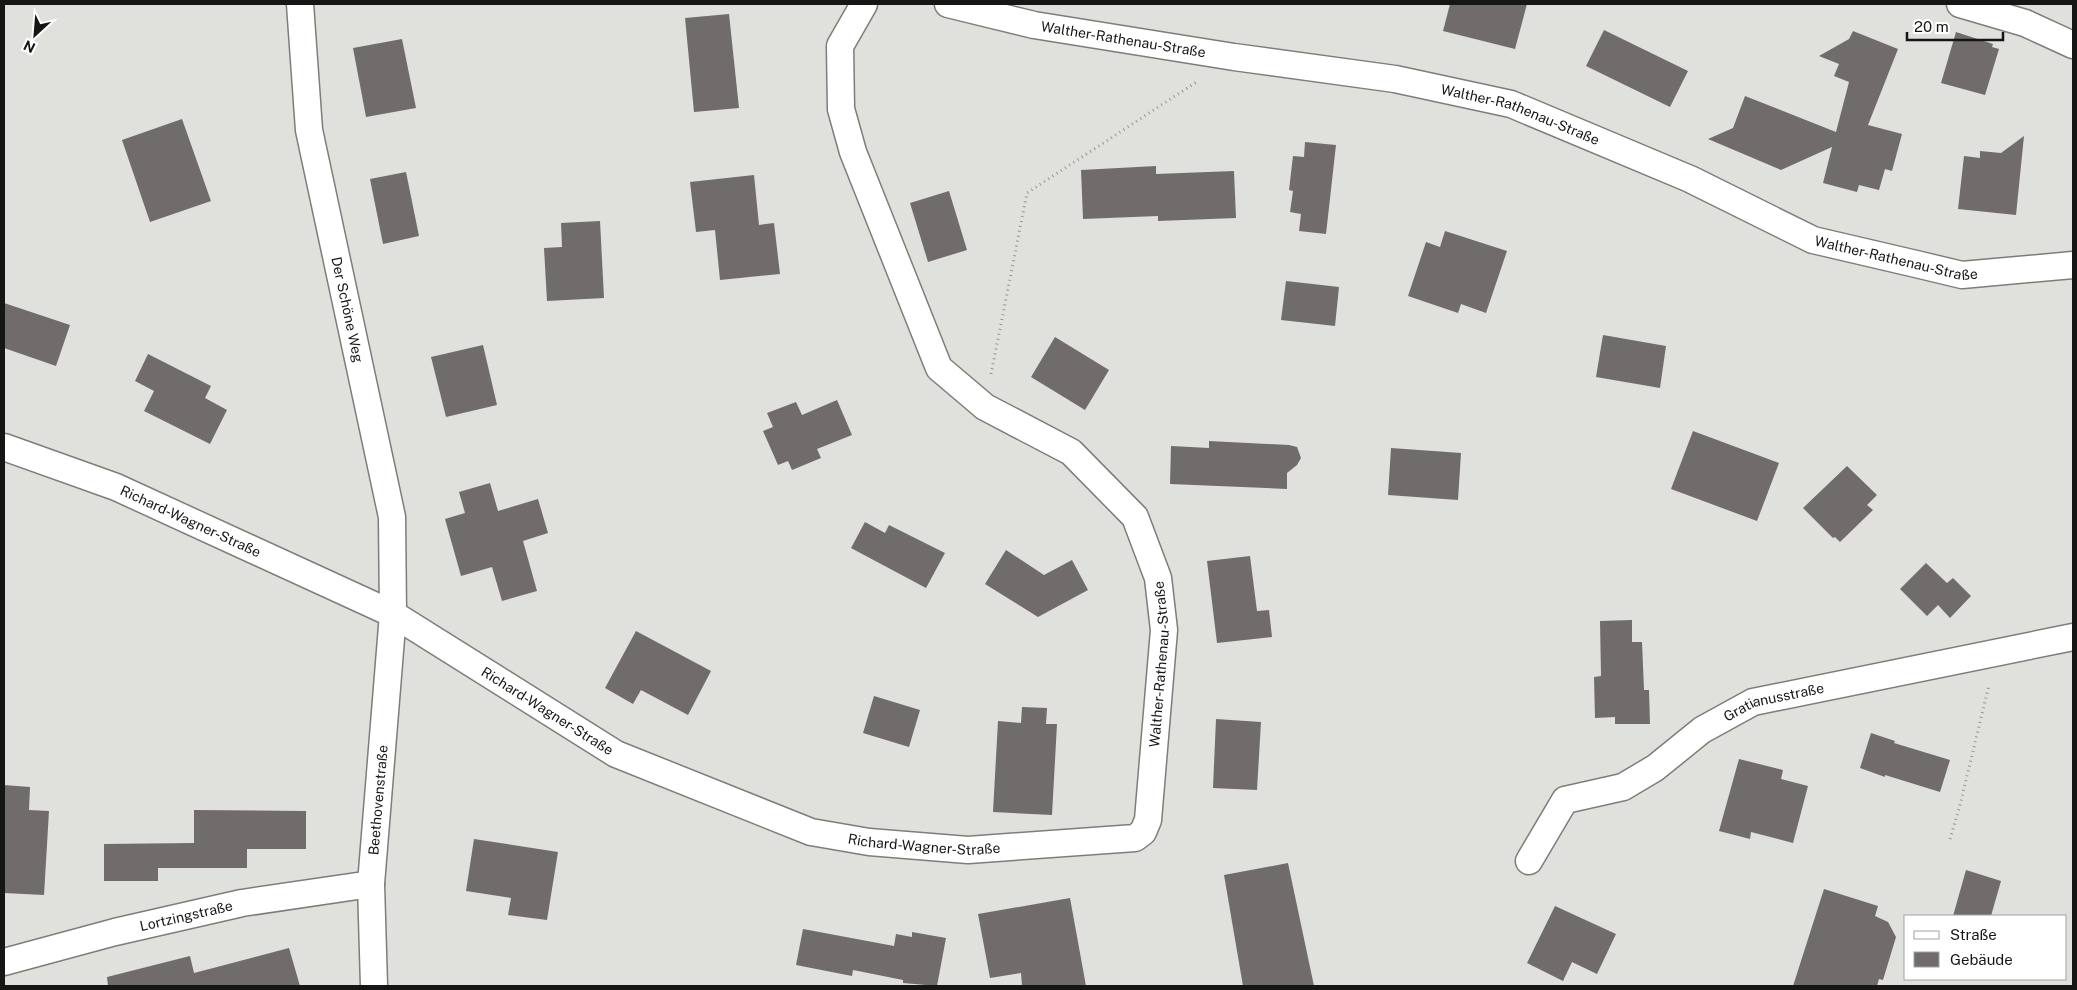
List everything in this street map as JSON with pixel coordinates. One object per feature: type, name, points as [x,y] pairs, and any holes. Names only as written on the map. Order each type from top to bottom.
[{"type":"street","name":"Der Schöne Weg","points":[[300,4],[310,130],[392,517],[394,614]]},
{"type":"street","name":"Walther-Rathenau-Straße","points":[[864,4],[840,46],[841,109],[853,152],[939,368],[985,407],[1071,452],[1135,517],[1158,578],[1164,630],[1148,820],[1143,832],[1135,838],[1126,840]]},
{"type":"street","name":"Walther-Rathenau-Straße","points":[[948,4],[1034,25],[1234,57],[1395,79],[1511,104],[1690,179],[1813,240],[1962,274],[2073,265]]},
{"type":"street","points":[[1960,4],[2025,23],[2073,45]]},
{"type":"street","name":"Richard-Wagner-Straße","points":[[4,447],[116,487],[394,614],[616,754],[812,832],[869,842],[968,850],[1126,840]]},
{"type":"street","name":"Beethovenstraße","points":[[374,986],[372,884],[394,614]]},
{"type":"street","name":"Gratianusstraße","points":[[1529,861],[1565,800],[1623,787],[1655,768],[1702,730],[1753,702],[2073,637]]},
{"type":"street","name":"Lortzingstraße","points":[[4,962],[115,932],[242,903],[372,884]]},
{"type":"path","points":[[985,407],[1027,193],[1234,57]]},
{"type":"path","points":[[1950,838],[1960,805],[1997,652]]},
{"type":"building","points":[[1450,4],[1527,4],[1515,49],[1443,31]]},
{"type":"building","points":[[729,14],[739,108],[694,112],[685,18]]},
{"type":"building","points":[[1604,30],[1688,71],[1670,107],[1586,66]]},
{"type":"building","points":[[1853,31],[1898,49],[1868,125],[1902,134],[1892,171],[1885,169],[1879,190],[1859,185],[1857,192],[1823,183],[1832,147],[1781,170],[1708,139],[1733,128],[1745,96],[1836,132],[1849,82],[1834,76],[1839,64],[1819,56],[1849,39]]},
{"type":"building","points":[[1956,32],[1993,44],[1992,47],[1999,49],[1985,95],[1941,83]]},
{"type":"building","points":[[402,39],[416,108],[366,117],[353,48]]},
{"type":"building","points":[[182,119],[211,201],[150,222],[122,140]]},
{"type":"building","points":[[2024,136],[2016,215],[1958,209],[1964,156],[1980,158],[1980,151],[2001,153]]},
{"type":"building","points":[[1305,142],[1336,145],[1326,234],[1299,231],[1301,214],[1290,212],[1293,191],[1289,190],[1293,156],[1304,157]]},
{"type":"building","points":[[1156,166],[1156,174],[1234,171],[1236,218],[1158,221],[1158,216],[1083,219],[1081,170]]},
{"type":"building","points":[[406,172],[419,236],[383,244],[370,179]]},
{"type":"building","points":[[754,175],[759,225],[774,223],[780,274],[720,280],[715,230],[696,232],[690,182]]},
{"type":"building","points":[[949,191],[967,250],[928,262],[910,203]]},
{"type":"building","points":[[600,221],[604,298],[547,301],[544,248],[562,247],[561,223]]},
{"type":"building","points":[[1445,231],[1507,251],[1486,313],[1461,304],[1458,313],[1408,296],[1426,242],[1440,247]]},
{"type":"building","points":[[1286,281],[1339,287],[1335,326],[1281,320]]},
{"type":"building","points":[[4,303],[70,325],[56,366],[4,348]]},
{"type":"building","points":[[1603,335],[1666,346],[1660,388],[1596,377]]},
{"type":"building","points":[[1055,337],[1109,370],[1085,410],[1031,377]]},
{"type":"building","points":[[483,345],[497,405],[446,417],[431,357]]},
{"type":"building","points":[[148,354],[211,386],[205,398],[227,410],[210,444],[144,411],[154,391],[135,381]]},
{"type":"building","points":[[837,400],[852,435],[817,449],[821,458],[792,470],[788,461],[778,465],[763,431],[773,427],[767,413],[796,402],[802,415]]},
{"type":"building","points":[[1693,431],[1779,463],[1757,521],[1671,489]]},
{"type":"building","points":[[1209,441],[1289,445],[1297,447],[1301,458],[1297,465],[1287,473],[1287,489],[1170,484],[1171,446],[1209,448]]},
{"type":"building","points":[[1391,448],[1461,453],[1458,500],[1388,495]]},
{"type":"building","points":[[1847,466],[1877,495],[1867,505],[1873,510],[1840,542],[1835,537],[1833,538],[1803,508]]},
{"type":"building","points":[[490,483],[498,511],[538,499],[548,533],[523,541],[537,591],[502,601],[492,567],[461,576],[445,519],[465,513],[459,492]]},
{"type":"building","points":[[865,522],[885,533],[889,525],[945,553],[926,588],[851,548]]},
{"type":"building","points":[[1006,550],[1044,575],[1072,560],[1088,590],[1038,617],[985,584]]},
{"type":"building","points":[[1250,556],[1257,611],[1269,610],[1272,637],[1217,643],[1207,561]]},
{"type":"building","points":[[1926,563],[1947,583],[1953,578],[1971,596],[1950,618],[1938,605],[1927,616],[1900,589]]},
{"type":"building","points":[[1632,620],[1632,642],[1642,642],[1644,690],[1649,690],[1650,724],[1615,724],[1615,717],[1595,718],[1594,677],[1601,676],[1600,621]]},
{"type":"building","points":[[636,631],[711,671],[688,715],[641,690],[633,704],[605,688]]},
{"type":"building","points":[[874,696],[920,710],[909,747],[863,733]]},
{"type":"building","points":[[1022,707],[1047,708],[1046,724],[1057,724],[1052,815],[993,812],[998,721],[1021,723]]},
{"type":"building","points":[[1216,719],[1261,722],[1257,790],[1213,788]]},
{"type":"building","points":[[1871,733],[1895,741],[1894,743],[1950,760],[1940,792],[1860,768]]},
{"type":"building","points":[[1739,759],[1783,770],[1781,779],[1808,786],[1793,843],[1751,832],[1750,839],[1719,831]]},
{"type":"building","points":[[4,785],[30,787],[29,810],[49,811],[44,895],[4,893]]},
{"type":"building","points":[[194,810],[306,811],[306,849],[247,849],[247,868],[158,868],[158,881],[104,881],[104,844],[194,843]]},
{"type":"building","points":[[474,839],[558,852],[547,920],[508,915],[511,898],[466,891]]},
{"type":"building","points":[[1288,863],[1314,986],[1243,986],[1224,875]]},
{"type":"building","points":[[1966,870],[2001,881],[1991,915],[1953,915]]},
{"type":"building","points":[[1824,889],[1878,906],[1875,916],[1888,922],[1896,937],[1883,980],[1879,979],[1877,986],[1793,986]]},
{"type":"building","points":[[1070,898],[1086,986],[1022,986],[1021,973],[990,978],[978,914]]},
{"type":"building","points":[[1555,906],[1616,934],[1597,974],[1572,962],[1563,981],[1527,963]]},
{"type":"building","points":[[803,929],[894,946],[896,934],[912,937],[912,932],[946,938],[937,986],[903,983],[903,980],[853,970],[852,976],[796,965]]},
{"type":"building","points":[[289,948],[300,986],[108,986],[107,977],[190,956],[194,973]]}]
